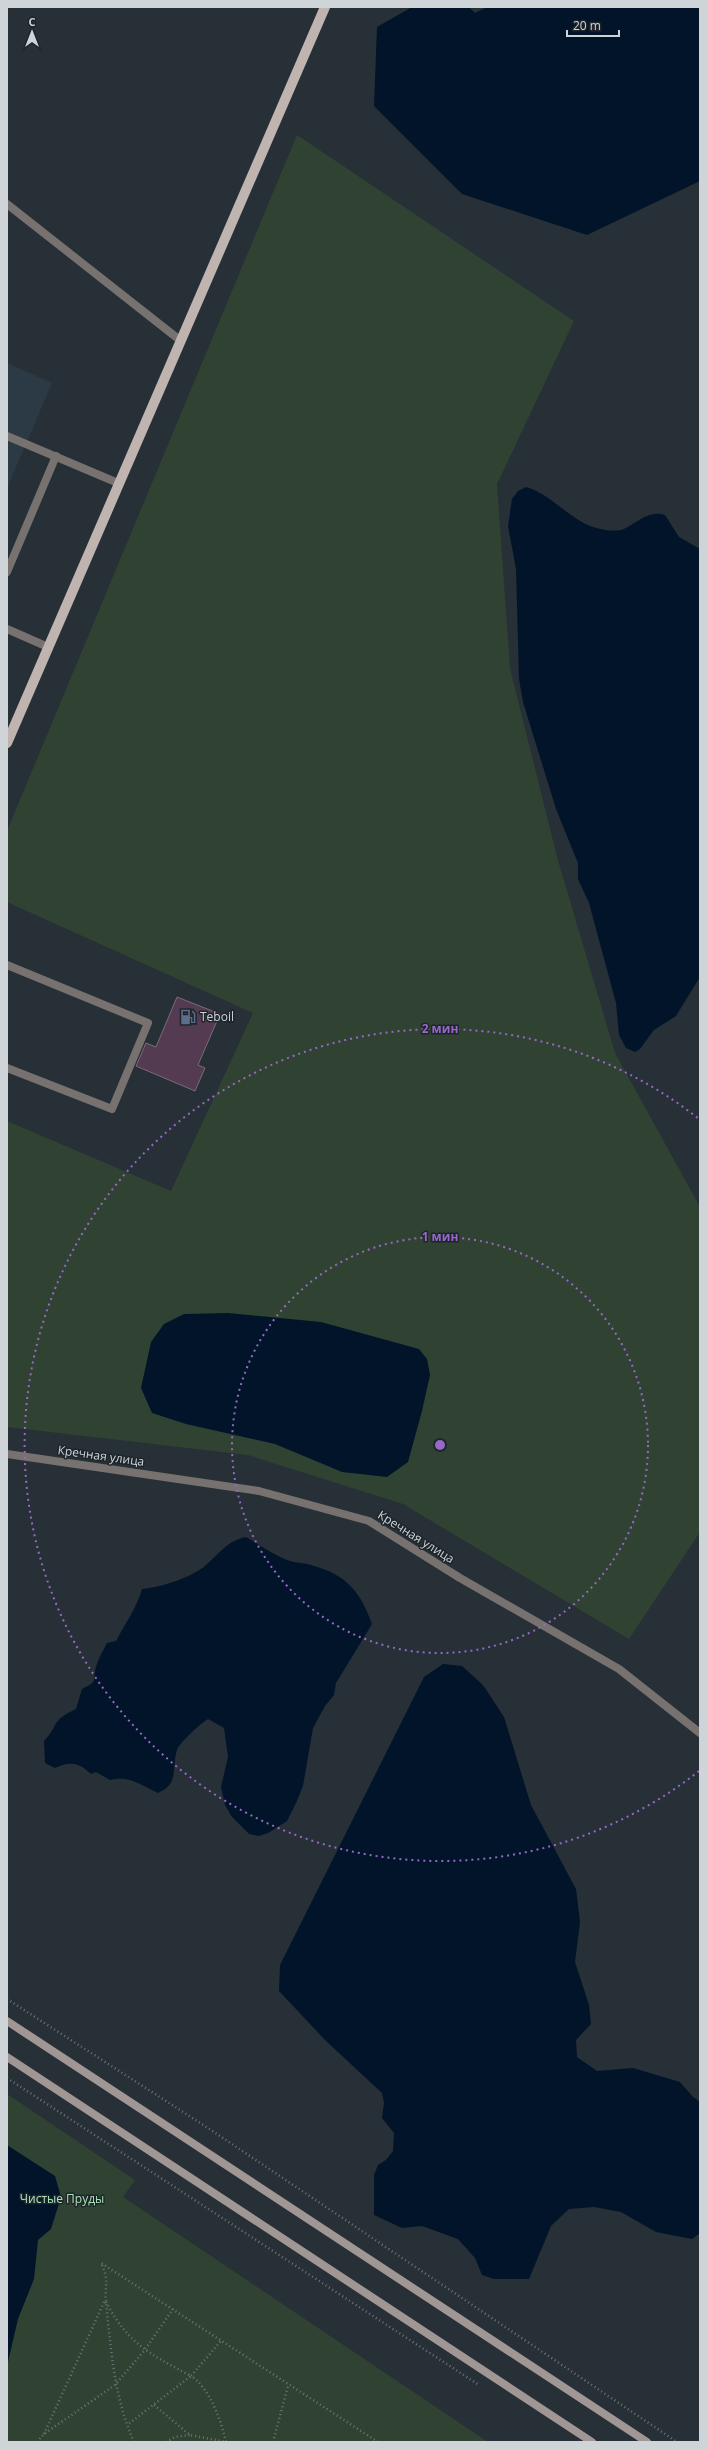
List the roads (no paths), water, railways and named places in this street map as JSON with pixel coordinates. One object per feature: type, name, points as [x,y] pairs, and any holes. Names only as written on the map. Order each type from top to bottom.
[{"type":"main road","points":[[7,743],[118,483],[181,342],[325,7]]},
{"type":"main road","points":[[7,2021],[647,2442]]},
{"type":"main road","points":[[7,2057],[592,2442]]},
{"type":"street","points":[[7,204],[181,342]]},
{"type":"street","points":[[7,436],[118,483]]},
{"type":"street","points":[[7,572],[56,456]]},
{"type":"street","points":[[7,629],[48,647]]},
{"type":"street","points":[[7,965],[148,1023],[112,1109],[7,1068]]},
{"type":"street","name":"Кречная улица","points":[[7,1454],[259,1491],[370,1521],[460,1578],[619,1669],[700,1733]]},
{"type":"water","points":[[412,7],[469,7],[475,13],[487,7],[700,7],[700,181],[587,235],[462,194],[374,106],[377,27]]},
{"type":"water","points":[[526,487],[545,496],[581,521],[604,530],[614,531],[626,528],[649,515],[665,515],[679,537],[700,549],[700,977],[676,1016],[654,1030],[640,1049],[635,1052],[626,1048],[619,1035],[616,1003],[589,903],[578,879],[578,863],[556,809],[523,702],[519,679],[516,569],[508,526],[512,499],[518,491]]},
{"type":"water","points":[[228,1313],[321,1322],[419,1349],[427,1359],[430,1375],[408,1462],[387,1477],[342,1472],[275,1444],[186,1424],[152,1413],[141,1388],[151,1342],[164,1324],[184,1314]]},
{"type":"water","points":[[246,1537],[284,1559],[323,1569],[343,1579],[357,1593],[372,1624],[336,1683],[334,1695],[325,1706],[313,1728],[303,1786],[287,1821],[268,1833],[259,1836],[249,1834],[232,1817],[225,1805],[221,1787],[228,1757],[224,1728],[208,1719],[191,1733],[179,1747],[175,1757],[174,1775],[172,1780],[165,1789],[158,1793],[129,1780],[110,1780],[96,1772],[91,1774],[78,1765],[65,1764],[55,1768],[45,1763],[44,1741],[62,1717],[76,1709],[82,1689],[91,1684],[94,1680],[97,1664],[107,1643],[116,1641],[134,1609],[142,1589],[167,1584],[200,1570],[229,1544]]},
{"type":"water","points":[[443,1664],[462,1666],[483,1685],[504,1717],[531,1805],[576,1889],[580,1922],[575,1962],[589,2005],[591,2024],[576,2040],[577,2057],[597,2071],[633,2068],[680,2082],[693,2097],[700,2102],[700,2233],[692,2239],[656,2232],[621,2212],[594,2207],[569,2209],[551,2226],[529,2279],[494,2279],[482,2275],[475,2258],[458,2239],[422,2226],[402,2228],[374,2215],[374,2175],[378,2165],[386,2160],[393,2151],[394,2133],[382,2118],[384,2103],[382,2093],[325,2040],[279,1991],[280,1965],[424,1677]]},
{"type":"water","points":[[7,2145],[55,2176],[61,2197],[51,2229],[38,2240],[34,2279],[18,2319],[8,2362],[7,2388]]},
{"type":"place","name":"Teboil","points":[[188,1017]]},
{"type":"park label","name":"Чистые Пруды","points":[[62,2199]]}]
